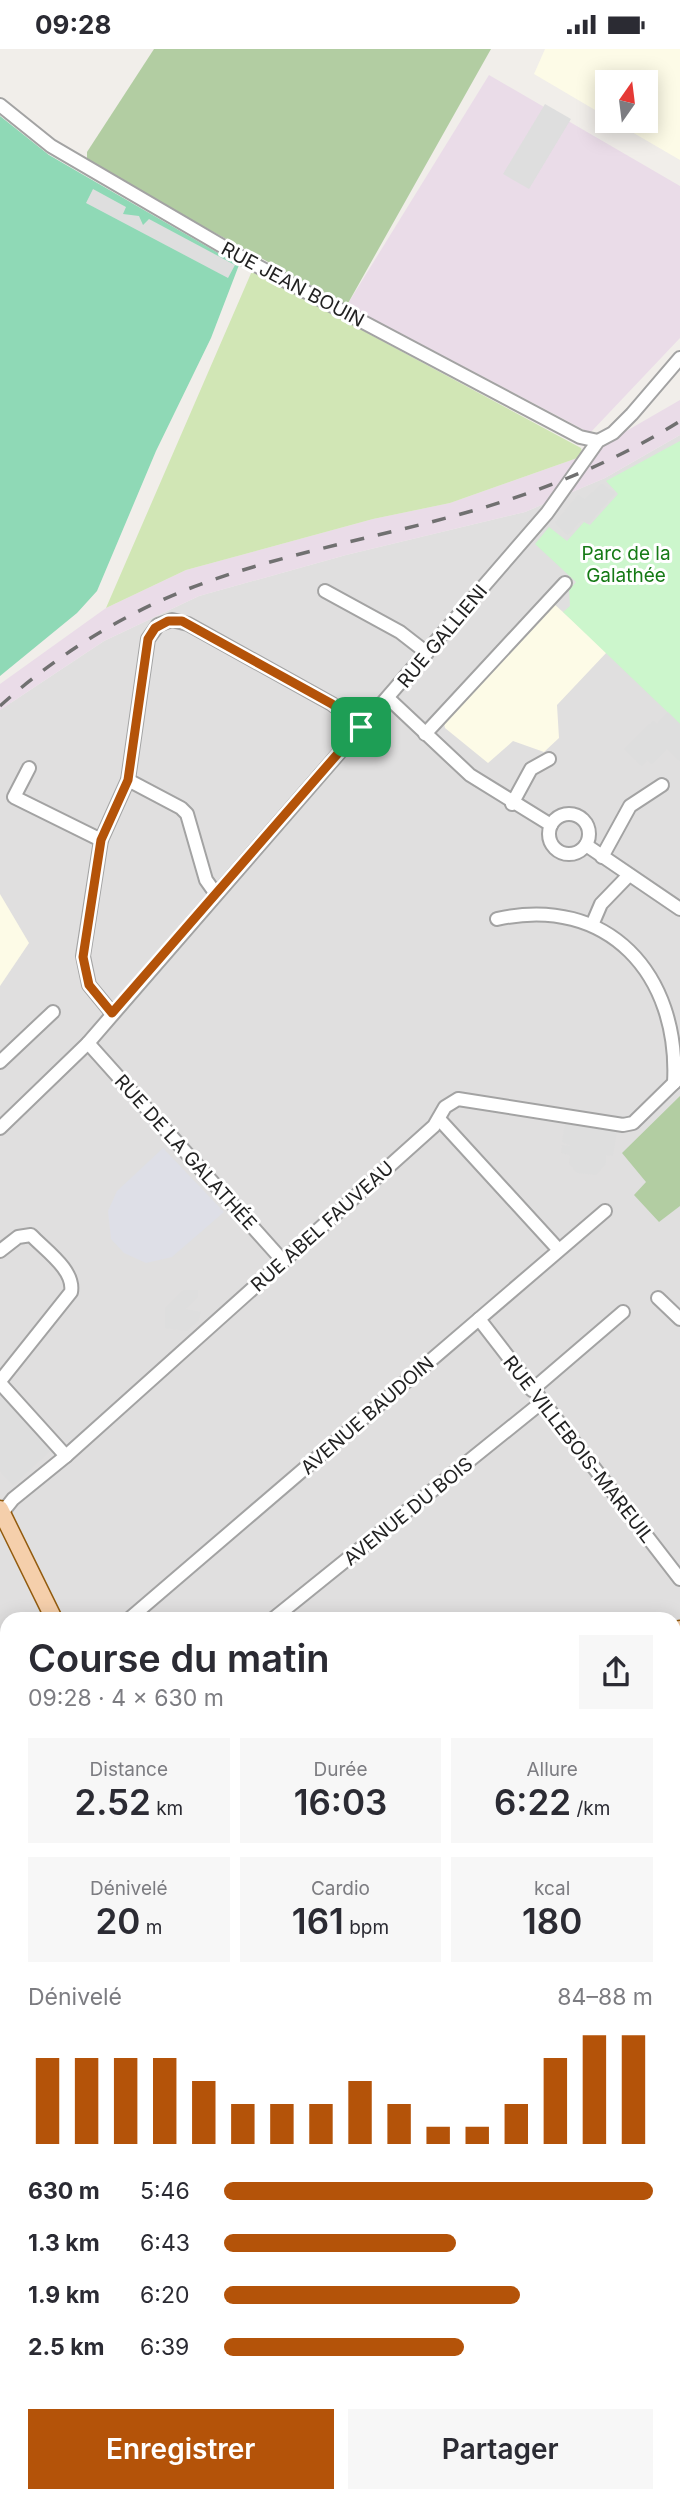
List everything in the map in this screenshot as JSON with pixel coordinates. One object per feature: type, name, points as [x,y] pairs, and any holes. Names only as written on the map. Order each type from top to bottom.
[{"type":"main road","points":[[0,1512],[50,1612]]},
{"type":"street","name":"RUE JEAN BOUIN","points":[[0,105],[51,146],[246,260],[580,437],[598,441]]},
{"type":"street","name":"RUE GALLIENI","points":[[0,1128],[88,1043],[560,497],[598,441],[613,433],[632,414],[680,358]]},
{"type":"street","points":[[425,734],[565,583]]},
{"type":"street","points":[[326,591],[400,632],[427,653]]},
{"type":"street","points":[[112,1013],[89,985],[83,965],[101,840],[128,780],[148,639],[158,625],[172,620],[188,624],[332,704],[361,727]]},
{"type":"street","points":[[388,698],[470,775],[551,825]]},
{"type":"street","points":[[513,804],[531,769],[550,759]]},
{"type":"street","points":[[29,768],[15,797],[101,840]]},
{"type":"street","points":[[128,780],[181,808],[187,814],[206,880],[216,894]]},
{"type":"street","points":[[602,857],[630,806],[662,785]]},
{"type":"street","points":[[566,814],[579,816],[589,829],[586,845],[571,854],[559,851],[550,837],[551,825],[566,814]]},
{"type":"street","points":[[586,845],[679,905]]},
{"type":"street","points":[[592,925],[601,904],[629,875]]},
{"type":"street","points":[[497,919],[535,913],[560,915],[592,925],[632,951],[660,994],[674,1036],[677,1080]]},
{"type":"street","points":[[0,1062],[53,1012]]},
{"type":"street","name":"RUE DE LA GALATHÉE","points":[[88,1043],[283,1261]]},
{"type":"street","name":"RUE ABEL FAUVEAU","points":[[0,1512],[283,1261],[439,1119],[445,1107],[458,1099],[623,1125],[633,1123],[677,1080]]},
{"type":"street","points":[[439,1119],[558,1249]]},
{"type":"street","name":"AVENUE BAUDOIN","points":[[137,1612],[605,1211]]},
{"type":"street","points":[[0,1251],[18,1237],[31,1235],[68,1274],[73,1284],[71,1292],[0,1382],[66,1456]]},
{"type":"street","points":[[658,1298],[680,1319]]},
{"type":"street","points":[[532,1390],[623,1312]]},
{"type":"street","name":"RUE VILLEBOIS-MAREUIL","points":[[479,1319],[680,1579]]},
{"type":"street","name":"AVENUE DU BOIS","points":[[282,1612],[542,1402]]},
{"type":"shaded area","points":[[545,49],[680,49],[680,160],[634,133],[658,133],[658,70],[595,70],[595,110],[534,74]]},
{"type":"shaded area","points":[[489,75],[680,186],[680,338],[590,433],[347,305]]},
{"type":"shaded area","points":[[545,104],[571,119],[529,189],[503,174]]},
{"type":"shaded area","points":[[93,189],[126,207],[123,214],[139,216],[143,225],[149,219],[235,265],[228,278],[86,203]]},
{"type":"shaded area","points":[[680,400],[680,435],[605,478],[525,512],[346,555],[199,596],[104,641],[0,710],[0,684],[106,608],[186,570],[373,519],[450,503],[583,456]]},
{"type":"shaded area","points":[[680,435],[680,1612],[0,1612],[0,710],[104,641],[199,596],[346,555],[525,512],[605,478]]},
{"type":"shaded area","points":[[602,484],[615,493],[588,524],[581,520],[568,535],[555,523],[578,495],[585,499]]},
{"type":"shaded area","points":[[553,603],[607,652],[557,705],[559,738],[544,752],[513,741],[488,763],[445,728],[444,723]]},
{"type":"shaded area","points":[[668,712],[680,724],[680,761],[667,749],[652,764],[647,760],[642,766],[624,749],[653,721],[657,724]]},
{"type":"shaded area","points":[[0,894],[29,943],[0,986]]},
{"type":"shaded area","points":[[574,1122],[584,1124],[583,1127],[600,1129],[600,1126],[617,1132],[613,1156],[606,1155],[606,1163],[596,1175],[577,1173],[569,1163],[570,1155],[561,1153],[562,1145],[571,1146],[562,1142],[565,1124],[573,1125]]},
{"type":"shaded area","points":[[163,1148],[224,1212],[172,1257],[146,1263],[124,1253],[111,1239],[108,1211],[117,1191]]},
{"type":"shaded area","points":[[184,1290],[198,1290],[198,1297],[185,1309],[201,1312],[199,1320],[186,1331],[165,1328],[165,1308]]},
{"type":"shaded area","points":[[0,1392],[52,1449],[13,1485],[0,1471]]},
{"type":"green space","points":[[154,49],[491,49],[347,305],[87,163],[87,152]]},
{"type":"green space","points":[[0,116],[49,155],[239,265],[211,338],[156,451],[97,591],[77,613],[0,676]]},
{"type":"green space","points":[[252,271],[581,448],[583,456],[450,503],[373,519],[186,570],[106,608]]},
{"type":"green space","name":"Parc de la Galathée","points":[[680,441],[680,724],[563,612],[570,606],[569,590],[576,582],[535,544],[549,527],[567,541],[584,522],[590,525],[618,494],[606,481]]},
{"type":"green space","points":[[680,1096],[680,1206],[659,1222],[634,1195],[646,1182],[622,1153]]},
{"type":"railway","points":[[0,706],[46,668],[96,635],[176,594],[265,564],[510,499],[598,465],[680,421]]},
{"type":"route","points":[[168,621],[182,621],[339,708],[361,727],[292,805],[112,1013],[98,1000],[89,985],[84,972],[83,957],[101,840],[128,780],[127,771],[148,639],[152,631],[168,621]]}]
